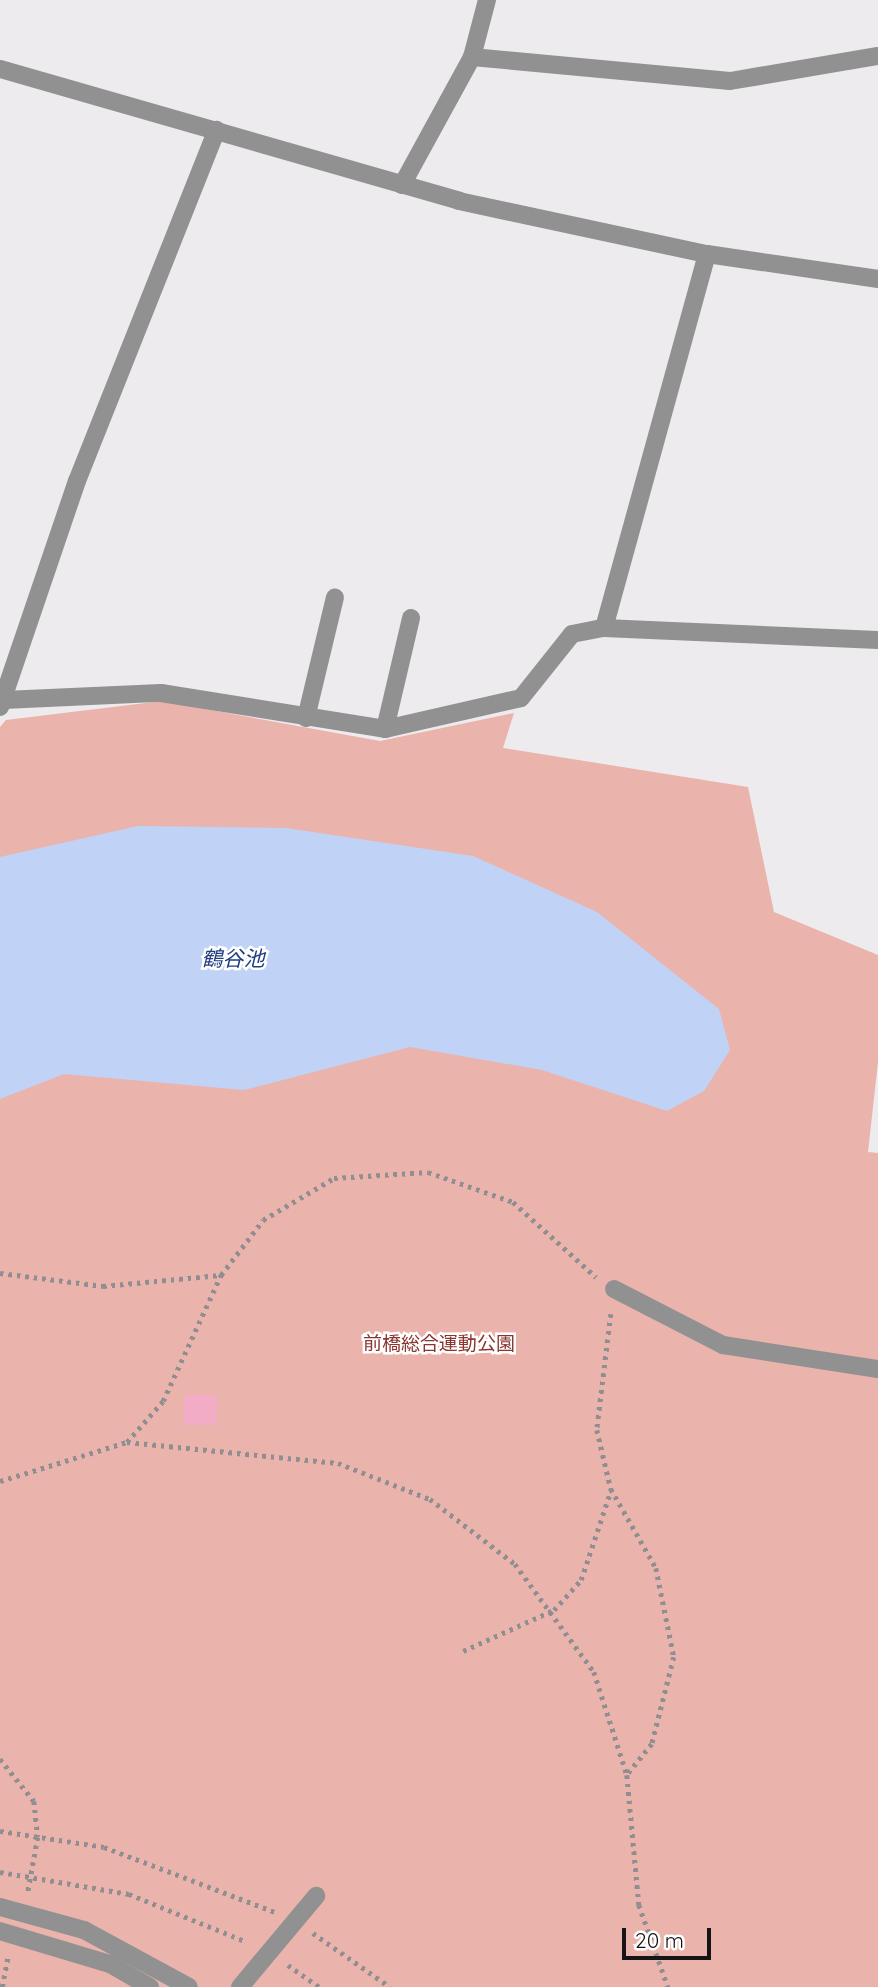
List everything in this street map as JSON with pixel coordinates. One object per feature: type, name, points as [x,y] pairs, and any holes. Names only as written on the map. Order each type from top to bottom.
[{"type":"street","points":[[402,185],[472,57],[487,0]]},
{"type":"street","points":[[472,57],[730,81],[878,56]]},
{"type":"street","points":[[0,69],[402,185],[707,254],[878,279]]},
{"type":"street","points":[[217,130],[77,481],[2,703],[161,693],[385,729],[520,698],[572,634],[604,628],[878,640]]},
{"type":"street","points":[[604,628],[707,254]]},
{"type":"street","points":[[306,718],[335,597]]},
{"type":"street","points":[[385,729],[411,618]]},
{"type":"street","points":[[614,1289],[723,1345],[878,1369]]},
{"type":"street","points":[[240,1987],[267,1950],[316,1896]]},
{"type":"street","points":[[0,1907],[84,1930],[189,1987]]},
{"type":"street","points":[[0,1931],[110,1964],[150,1987]]},
{"type":"path","points":[[127,1442],[163,1401],[221,1275],[263,1220],[334,1178],[428,1172],[513,1202],[572,1261],[614,1289],[597,1430],[611,1489],[656,1568],[674,1657],[652,1744],[627,1775]]},
{"type":"path","points":[[0,1273],[103,1286],[221,1275]]},
{"type":"path","points":[[0,1481],[127,1442],[338,1463],[430,1499],[515,1564],[554,1610],[594,1672],[627,1775],[639,1905],[668,1987]]},
{"type":"path","points":[[463,1651],[518,1632],[554,1610],[581,1580],[611,1489]]},
{"type":"path","points":[[0,1759],[34,1801],[38,1837],[27,1893]]},
{"type":"path","points":[[0,1831],[156,1863],[293,1919],[390,1987]]},
{"type":"path","points":[[0,1872],[129,1894],[267,1950],[319,1987]]},
{"type":"path","points":[[2,1987],[7,1958]]},
{"type":"green space","name":"前橋総合運動公園","points":[[162,701],[380,741],[514,713],[503,748],[748,787],[774,912],[878,955],[878,1062],[868,1152],[878,1153],[878,1987],[0,1987],[0,727],[6,720]]},
{"type":"water","name":"鶴谷池","points":[[138,826],[286,828],[473,856],[597,912],[719,1009],[730,1050],[704,1091],[667,1111],[542,1070],[410,1047],[244,1090],[64,1074],[0,1099],[0,857]]},
{"type":"building","points":[[184,1395],[217,1395],[217,1425],[184,1425]]}]
